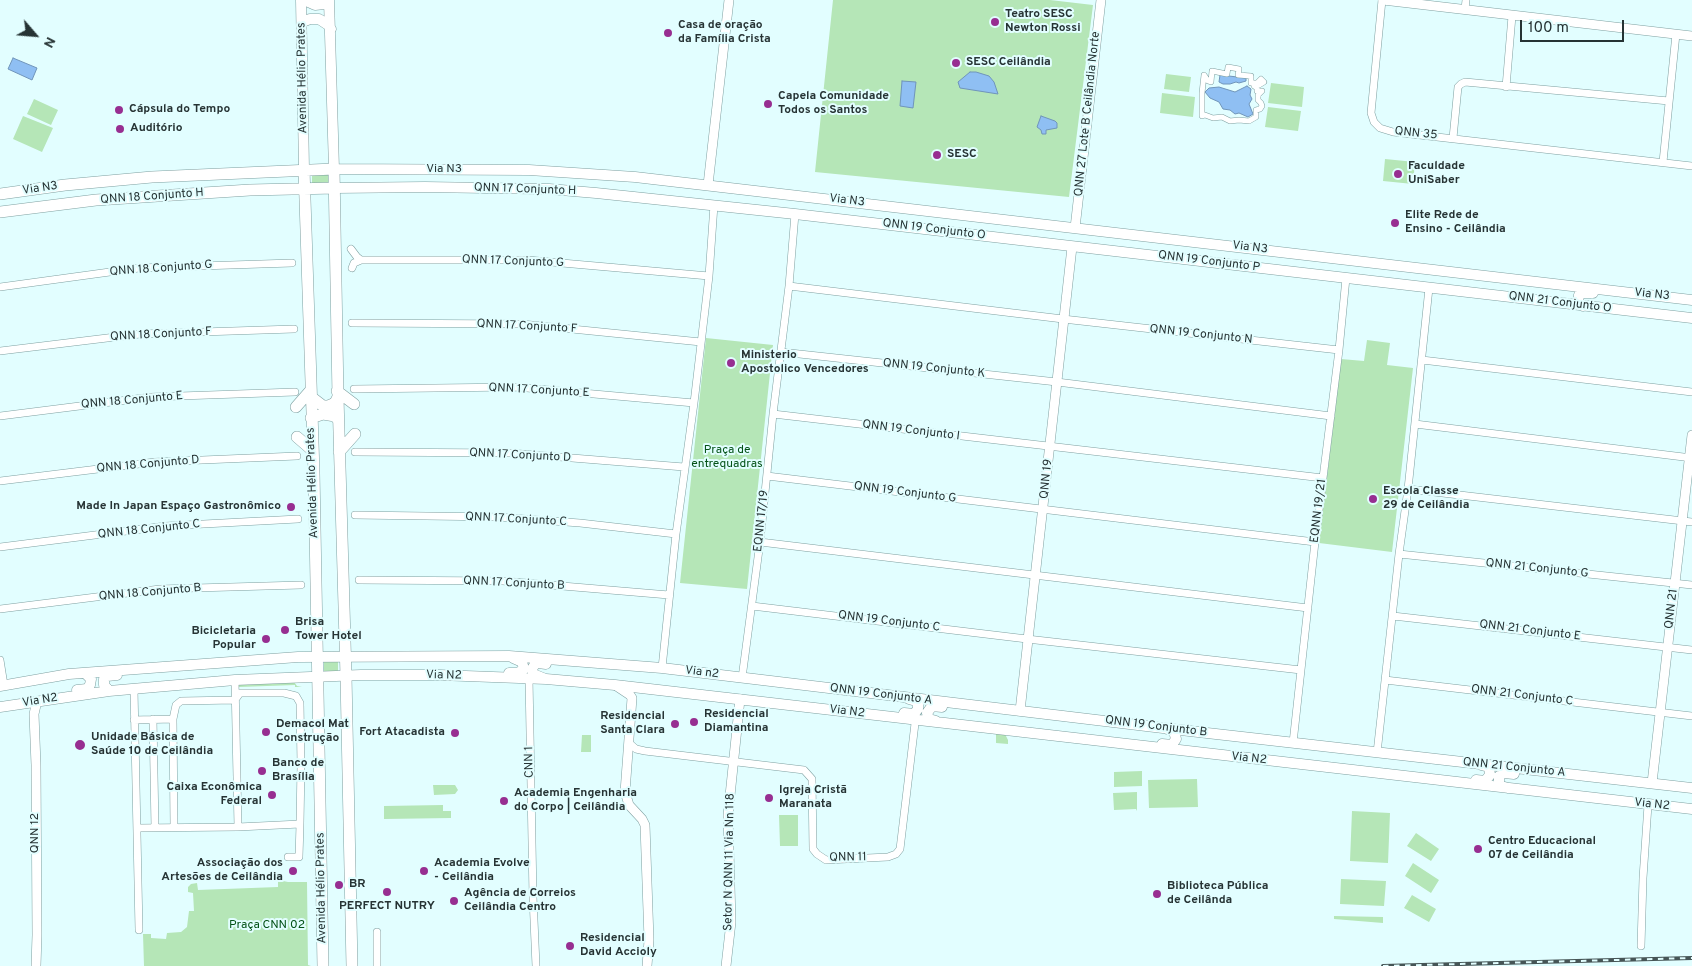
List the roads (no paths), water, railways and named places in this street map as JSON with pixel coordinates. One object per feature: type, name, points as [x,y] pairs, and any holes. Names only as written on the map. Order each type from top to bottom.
[{"type":"main road","points":[[303,0],[315,5],[324,4],[328,0]]},
{"type":"main road","name":"Avenida Hélio Prates","points":[[303,0],[304,169],[314,482],[323,966]]},
{"type":"main road","points":[[328,0],[331,29],[338,420],[352,966]]},
{"type":"main road","points":[[302,22],[310,19],[320,20],[331,29]]},
{"type":"main road","name":"Via N3","points":[[0,194],[152,176],[304,169],[529,170],[635,177],[708,185],[1692,300]]},
{"type":"main road","points":[[425,187],[476,182],[527,184],[532,182],[534,178],[533,173],[529,170]]},
{"type":"main road","points":[[96,200],[90,196],[90,191],[94,188],[141,184],[176,176]]},
{"type":"main road","points":[[549,190],[544,186],[544,182],[549,177],[635,177]]},
{"type":"main road","points":[[0,212],[24,204],[74,198],[79,193],[77,187],[73,185]]},
{"type":"main road","name":"QNN 17 Conjunto H","points":[[334,188],[425,187],[549,190],[714,205]]},
{"type":"main road","points":[[305,188],[334,188]]},
{"type":"main road","name":"QNN 18 Conjunto H","points":[[0,212],[96,200],[305,188]]},
{"type":"main road","points":[[714,205],[795,214]]},
{"type":"main road","points":[[775,212],[804,210],[904,222],[910,214],[904,208]]},
{"type":"main road","name":"QNN 19 Conjunto O","points":[[795,214],[1072,246]]},
{"type":"main road","points":[[925,229],[920,225],[920,221],[922,217],[927,216],[1028,228],[1056,225]]},
{"type":"main road","points":[[1152,256],[1174,253],[1222,260],[1230,254],[1228,248],[1224,245]]},
{"type":"main road","name":"QNN 19 Conjunto P","points":[[1072,246],[1346,278]]},
{"type":"main road","points":[[1245,266],[1239,260],[1240,256],[1244,253],[1286,258],[1323,257]]},
{"type":"main road","points":[[1346,278],[1432,289],[1460,286],[1561,299],[1567,292],[1565,287],[1561,285]]},
{"type":"main road","name":"QNN 21 Conjunto O","points":[[1432,289],[1692,318]]},
{"type":"main road","points":[[1583,306],[1577,300],[1578,295],[1583,292],[1628,298],[1656,296]]},
{"type":"main road","points":[[296,407],[310,393],[323,406],[335,403],[338,394]]},
{"type":"main road","points":[[338,394],[354,404]]},
{"type":"main road","points":[[311,418],[323,414],[335,416],[338,420]]},
{"type":"main road","points":[[339,452],[355,434]]},
{"type":"main road","points":[[297,437],[312,450]]},
{"type":"main road","name":"Via N2","points":[[2,686],[85,673],[317,656],[509,656],[662,668]]},
{"type":"main road","points":[[439,676],[466,671],[521,672],[524,668],[522,662],[509,656]]},
{"type":"main road","points":[[546,679],[533,674],[532,669],[535,664],[577,666],[622,665]]},
{"type":"main road","points":[[109,691],[103,683],[107,676],[149,671],[170,666]]},
{"type":"main road","name":"Via n2","points":[[662,668],[742,678]]},
{"type":"main road","points":[[39,701],[50,695],[87,689],[91,679],[85,673]]},
{"type":"main road","name":"Via N2","points":[[0,707],[109,691],[235,680],[346,676],[546,679],[818,708],[863,708],[914,714],[940,723],[1691,809]]},
{"type":"main road","name":"QNN 19 Conjunto A","points":[[742,678],[1018,711]]},
{"type":"main road","points":[[906,698],[917,703],[916,716]]},
{"type":"main road","points":[[940,723],[929,719],[929,709],[932,706],[985,712],[1018,711]]},
{"type":"main road","name":"QNN 19 Conjunto B","points":[[1018,711],[1293,743]]},
{"type":"main road","points":[[1086,739],[1121,738],[1172,745],[1176,739],[1176,734],[1162,728]]},
{"type":"main road","points":[[1203,754],[1186,748],[1184,744],[1186,738],[1190,736],[1237,742],[1281,742]]},
{"type":"main road","points":[[1293,743],[1377,753]]},
{"type":"main road","name":"QNN 21 Conjunto A","points":[[1377,753],[1692,788]]},
{"type":"main road","points":[[1406,776],[1448,777],[1485,781],[1488,779],[1489,767],[1478,764]]},
{"type":"main road","points":[[1516,790],[1501,786],[1498,779],[1501,774],[1557,779],[1592,777]]},
{"type":"street","points":[[708,185],[728,0]]},
{"type":"street","name":"QNN 27 Lote B Ceilândia Norte","points":[[1075,228],[1101,0]]},
{"type":"street","points":[[1383,0],[1465,4],[1512,16],[1692,36]]},
{"type":"street","name":"QNN 35","points":[[1383,0],[1371,113],[1372,118],[1380,128],[1453,138],[1458,89],[1461,84],[1466,82],[1669,102]]},
{"type":"street","points":[[1506,87],[1512,16]]},
{"type":"street","points":[[1663,162],[1676,34]]},
{"type":"street","points":[[1228,67],[1239,69],[1238,75],[1251,76],[1251,83],[1261,79],[1264,82],[1254,86],[1257,88],[1257,91],[1262,91],[1258,95],[1258,100],[1262,106],[1256,110],[1256,118],[1246,122],[1239,120],[1230,121],[1222,117],[1202,116],[1204,75],[1211,82],[1212,71],[1227,74],[1228,67]]},
{"type":"street","points":[[1453,138],[1692,166]]},
{"type":"street","points":[[662,668],[684,467],[694,403],[709,276],[714,205]]},
{"type":"street","name":"EQNN 17/19","points":[[742,678],[760,542],[789,286],[795,214]]},
{"type":"street","name":"QNN 19","points":[[1018,711],[1043,510],[1072,246]]},
{"type":"street","points":[[351,249],[361,260],[354,263],[352,268]]},
{"type":"street","name":"QNN 17 Conjunto G","points":[[361,260],[528,260],[709,276]]},
{"type":"street","name":"QNN 18 Conjunto G","points":[[0,287],[139,268],[292,263]]},
{"type":"street","name":"EQNN 19/21","points":[[1293,743],[1346,278]]},
{"type":"street","name":"QNN 19 Conjunto N","points":[[789,286],[1339,350]]},
{"type":"street","points":[[1377,753],[1399,554],[1432,289]]},
{"type":"street","name":"QNN 17 Conjunto F","points":[[352,323],[522,324],[701,342]]},
{"type":"street","name":"QNN 18 Conjunto F","points":[[0,351],[140,334],[294,329]]},
{"type":"street","name":"QNN 19 Conjunto K","points":[[781,352],[1057,382],[1331,416]]},
{"type":"street","points":[[1422,360],[1692,392]]},
{"type":"street","name":"QNN 17 Conjunto E","points":[[354,389],[516,387],[694,403]]},
{"type":"street","name":"QNN 18 Conjunto E","points":[[0,416],[151,397],[295,392]]},
{"type":"street","name":"QNN 19 Conjunto I","points":[[773,414],[1323,478]]},
{"type":"street","points":[[1415,424],[1691,458]]},
{"type":"street","name":"QNN 21","points":[[1652,784],[1691,458],[1692,435]]},
{"type":"street","name":"QNN 17 Conjunto D","points":[[355,452],[510,453],[684,467]]},
{"type":"street","name":"QNN 18 Conjunto D","points":[[0,481],[155,462],[297,456]]},
{"type":"street","name":"QNN 19 Conjunto G","points":[[767,476],[1315,542]]},
{"type":"street","points":[[1408,489],[1692,522]]},
{"type":"street","name":"QNN 17 Conjunto C","points":[[355,515],[498,516],[676,534]]},
{"type":"street","name":"QNN 18 Conjunto C","points":[[0,547],[166,526],[298,519]]},
{"type":"street","points":[[760,542],[1308,608]]},
{"type":"street","name":"QNN 21 Conjunto G","points":[[1399,554],[1692,586]]},
{"type":"street","name":"QNN 17 Conjunto B","points":[[359,580],[503,581],[669,595]]},
{"type":"street","name":"QNN 18 Conjunto B","points":[[0,609],[160,589],[301,586]]},
{"type":"street","name":"QNN 19 Conjunto C","points":[[752,606],[1027,640],[1301,670]]},
{"type":"street","name":"QNN 21 Conjunto E","points":[[1393,616],[1692,650]]},
{"type":"street","points":[[0,660],[2,686]]},
{"type":"street","name":"CNN 1","points":[[529,678],[532,889],[536,966]]},
{"type":"street","points":[[235,680],[238,827]]},
{"type":"street","name":"QNN 21 Conjunto C","points":[[1385,680],[1692,716]]},
{"type":"street","points":[[615,685],[632,698],[626,797],[629,805],[644,822],[646,832],[649,940],[647,966]]},
{"type":"street","points":[[134,689],[139,930]]},
{"type":"street","points":[[235,700],[240,694],[284,693],[294,695],[299,699],[301,765],[299,857],[288,857]]},
{"type":"street","name":"Setor N QNN 11 Via Nn 118","points":[[726,966],[731,922],[728,815],[740,699]]},
{"type":"street","points":[[174,827],[173,719],[176,705],[181,700],[235,700]]},
{"type":"street","name":"QNN 12","points":[[36,966],[36,775],[34,714],[39,701]]},
{"type":"street","name":"QNN 11","points":[[733,761],[801,769],[810,775],[812,779],[813,848],[820,857],[826,860],[892,856],[898,853],[900,849],[916,716]]},
{"type":"street","points":[[153,719],[156,828]]},
{"type":"street","points":[[134,720],[173,719]]},
{"type":"street","points":[[630,743],[636,749],[645,752],[733,761]]},
{"type":"street","points":[[1641,946],[1648,805]]},
{"type":"street","points":[[137,828],[300,824]]},
{"type":"street","points":[[377,932],[378,966]]},
{"type":"water","points":[[13,58],[37,68],[32,80],[8,69]]},
{"type":"water","points":[[970,72],[989,76],[994,82],[998,94],[960,88],[958,82]]},
{"type":"water","points":[[1220,75],[1246,78],[1246,81],[1223,84],[1219,82]]},
{"type":"water","points":[[902,81],[916,82],[913,108],[900,106]]},
{"type":"water","points":[[1247,86],[1251,89],[1250,95],[1252,99],[1249,104],[1253,114],[1248,117],[1223,109],[1219,102],[1210,98],[1205,92],[1209,88],[1219,87],[1235,92]]},
{"type":"water","points":[[1041,116],[1055,121],[1057,128],[1046,130],[1046,134],[1042,134],[1041,130],[1037,127]]},
{"type":"railway","points":[[1383,966],[1692,958]]},
{"type":"place","name":"Teatro SESC Newton Rossi","points":[[995,22]]},
{"type":"place","name":"Casa de oração da Família Crista","points":[[668,33]]},
{"type":"place","name":"SESC Ceilândia","points":[[956,63]]},
{"type":"place","name":"Capela Comunidade Todos os Santos","points":[[768,104]]},
{"type":"place","name":"Cápsula do Tempo","points":[[119,110]]},
{"type":"place","name":"Auditório","points":[[120,129]]},
{"type":"place","name":"SESC","points":[[937,155]]},
{"type":"place","name":"Faculdade UniSaber","points":[[1398,174]]},
{"type":"place","name":"Elite Rede de Ensino - Ceilândia","points":[[1395,223]]},
{"type":"place","name":"Ministerio Apostolico Vencedores","points":[[731,363]]},
{"type":"place","name":"Escola Classe 29 de Ceilândia","points":[[1373,499]]},
{"type":"place","name":"Made In Japan Espaço Gastronômico","points":[[291,507]]},
{"type":"place","name":"Brisa Tower Hotel","points":[[285,630]]},
{"type":"place","name":"Bicicletaria Popular","points":[[266,639]]},
{"type":"place","name":"Residencial Diamantina","points":[[694,722]]},
{"type":"place","name":"Residencial Santa Clara","points":[[675,724]]},
{"type":"place","name":"Demacol Mat Construção","points":[[266,732]]},
{"type":"place","name":"Fort Atacadista","points":[[455,733]]},
{"type":"place","name":"Unidade Básica de Saúde 10 de Ceilândia","points":[[80,745]]},
{"type":"place","name":"Banco de Brasília","points":[[262,771]]},
{"type":"place","name":"Caixa Econômica Federal","points":[[272,795]]},
{"type":"place","name":"Igreja Cristã Maranata","points":[[769,798]]},
{"type":"place","name":"Academia Engenharia do Corpo | Ceilândia","points":[[504,801]]},
{"type":"place","name":"Centro Educacional 07 de Ceilândia","points":[[1478,849]]},
{"type":"place","name":"Associação dos Artesões de Ceilândia","points":[[293,871]]},
{"type":"place","name":"Academia Evolve - Ceilândia","points":[[424,871]]},
{"type":"place","name":"BR","points":[[339,885]]},
{"type":"place","name":"PERFECT NUTRY","points":[[387,892]]},
{"type":"place","name":"Biblioteca Pública de Ceilânda","points":[[1157,894]]},
{"type":"place","name":"Agência de Correios Ceilândia Centro","points":[[454,901]]},
{"type":"place","name":"Residencial David Accioly","points":[[570,946]]},
{"type":"park label","name":"Praça de entrequadras","points":[[727,458]]},
{"type":"park label","name":"Praça CNN 02","points":[[267,926]]}]
